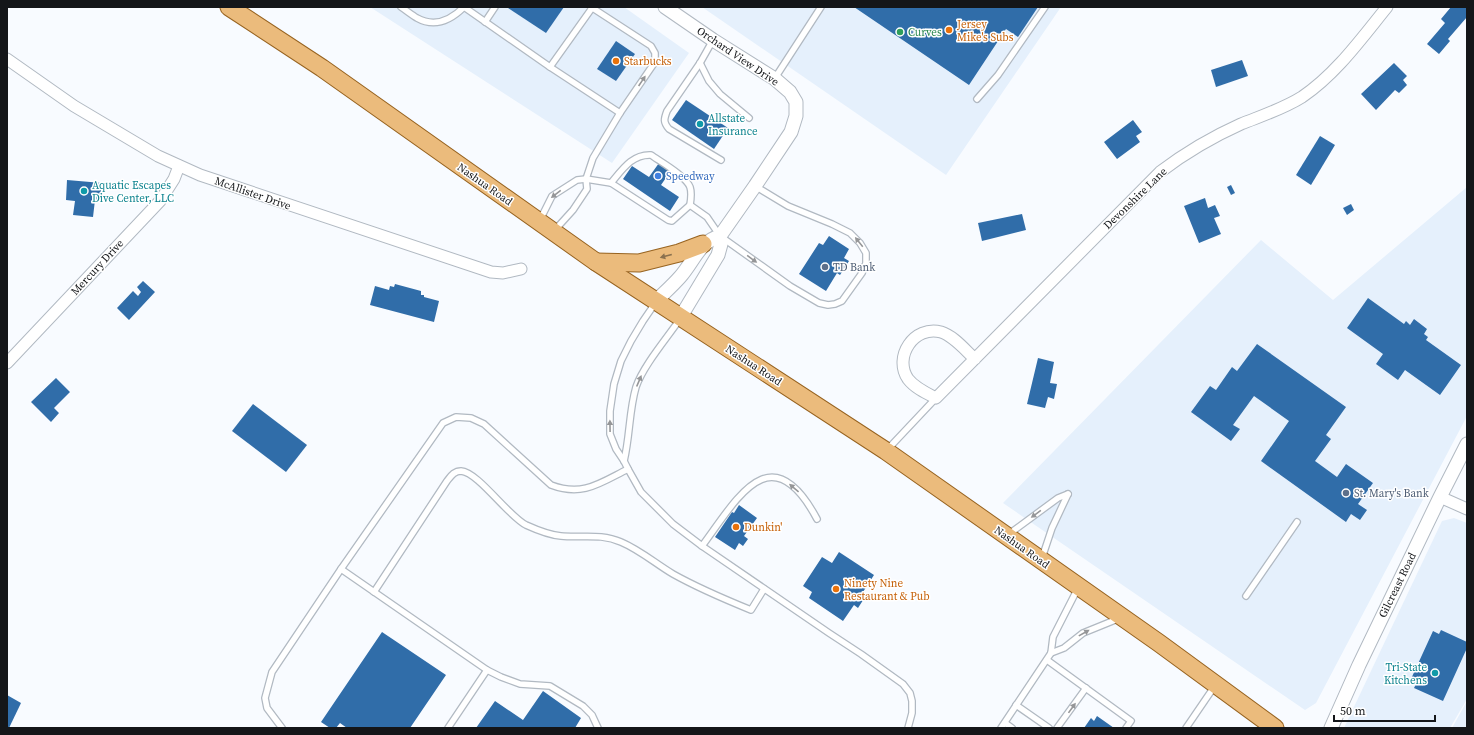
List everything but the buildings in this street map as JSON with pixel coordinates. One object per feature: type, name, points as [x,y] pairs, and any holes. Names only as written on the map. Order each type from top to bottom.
[{"type":"main road","name":"Nashua Road","points":[[229,7],[328,72],[596,262],[886,451],[1122,617],[1276,728]]},
{"type":"main road","points":[[596,262],[639,263],[679,253],[703,244]]},
{"type":"street","name":"Orchard View Drive","points":[[665,7],[713,40],[775,79],[790,92],[796,102],[796,116],[791,132],[720,236],[718,256],[680,318]]},
{"type":"street","name":"Devonshire Lane","points":[[936,398],[1160,172],[1187,152],[1215,137],[1285,106],[1311,91],[1341,63],[1387,7]]},
{"type":"street","name":"McAllister Drive","points":[[7,58],[74,106],[158,156],[200,175],[491,272],[503,273],[521,269]]},
{"type":"street","name":"Mercury Drive","points":[[7,363],[157,204],[170,187],[179,166]]},
{"type":"street","name":"Orchard View Drive","points":[[703,244],[712,238],[720,236]]},
{"type":"street","points":[[656,301],[681,276],[703,244]]},
{"type":"street","points":[[936,398],[912,384],[904,372],[904,352],[916,336],[928,332],[942,333],[953,339],[975,359]]},
{"type":"street","name":"Gilcreast Road","points":[[1331,728],[1358,665],[1467,444]]},
{"type":"street","points":[[1440,497],[1467,509]]},
{"type":"lane","points":[[403,7],[416,18],[425,22],[446,21],[455,16],[464,7],[550,67],[620,113]]},
{"type":"lane","points":[[485,22],[495,7]]},
{"type":"lane","points":[[546,228],[573,210],[587,189],[586,179],[593,158],[620,113],[655,62],[655,53],[651,46],[592,7],[550,67]]},
{"type":"lane","points":[[775,79],[821,7]]},
{"type":"lane","points":[[977,100],[998,76],[1045,7]]},
{"type":"lane","points":[[713,40],[667,111],[664,119],[665,124],[669,129],[721,160]]},
{"type":"lane","points":[[700,62],[709,81],[720,94],[749,118]]},
{"type":"lane","points":[[546,228],[552,196],[577,180],[586,179],[611,183],[668,220],[672,221],[690,205],[692,195],[690,185],[681,176],[651,155],[641,156],[630,161],[611,183]]},
{"type":"lane","points":[[690,205],[707,217],[720,236],[790,286],[819,303],[828,305],[835,304],[842,300],[862,273],[866,263],[866,253],[860,243],[850,233],[788,206],[755,186]]},
{"type":"lane","points":[[656,301],[631,341],[621,361],[614,384],[610,411],[610,434],[616,449],[641,492],[673,524],[702,546],[903,684],[910,693],[912,702],[912,713],[908,728]]},
{"type":"lane","points":[[624,461],[628,446],[632,405],[637,385],[644,370],[680,318]]},
{"type":"lane","name":"Devonshire Lane","points":[[886,451],[936,398]]},
{"type":"lane","points":[[282,728],[267,708],[265,698],[272,672],[341,569],[443,423],[456,417],[471,418],[484,424],[551,485],[564,490],[577,491],[594,486],[628,469]]},
{"type":"lane","points":[[374,592],[447,481],[454,473],[461,471],[469,473],[490,491],[517,519],[550,534],[562,536],[596,536],[622,542],[673,574],[708,592],[751,610],[764,589]]},
{"type":"lane","points":[[702,546],[741,493],[759,480],[769,477],[780,478],[791,484],[808,502],[817,519]]},
{"type":"lane","points":[[1006,536],[1058,498],[1068,494],[1052,528],[1041,561]]},
{"type":"lane","points":[[1246,596],[1297,522]]},
{"type":"lane","points":[[341,569],[487,670],[520,684],[550,686],[583,706],[592,716],[598,728]]},
{"type":"lane","points":[[1012,728],[1003,725],[1051,653],[1053,637],[1078,587]]},
{"type":"lane","points":[[1051,653],[1064,648],[1083,633],[1122,617]]},
{"type":"lane","points":[[1047,660],[1131,720],[1126,728]]},
{"type":"lane","points":[[448,728],[487,670]]},
{"type":"lane","points":[[1186,728],[1216,685]]},
{"type":"lane","points":[[1058,728],[1086,688]]},
{"type":"lane","points":[[1016,705],[1049,728]]},
{"type":"shaded area","points":[[370,7],[624,7],[689,53],[612,163]]},
{"type":"shaded area","points":[[702,7],[1061,7],[946,175]]},
{"type":"shaded area","points":[[1467,187],[1467,416],[1316,703],[1305,710],[1003,503],[1261,240],[1333,300]]},
{"type":"shaded area","points":[[1454,518],[1467,523],[1467,699],[1450,728],[1344,728],[1442,521]]},
{"type":"shaded area","points":[[1467,701],[1467,728],[1452,728]]},
{"type":"place","name":"Jersey Mike's Subs","points":[[949,30]]},
{"type":"place","name":"Curves","points":[[900,32]]},
{"type":"place","name":"Starbucks","points":[[616,61]]},
{"type":"place","name":"Allstate Insurance","points":[[700,124]]},
{"type":"place","name":"Speedway","points":[[658,176]]},
{"type":"place","name":"Aquatic Escapes Dive Center, LLC","points":[[84,191]]},
{"type":"place","name":"TD Bank","points":[[825,267]]},
{"type":"place","name":"St. Mary's Bank","points":[[1346,493]]},
{"type":"place","name":"Dunkin'","points":[[736,527]]},
{"type":"place","name":"Ninety Nine Restaurant & Pub","points":[[836,589]]},
{"type":"place","name":"Tri-State Kitchens","points":[[1435,673]]}]
